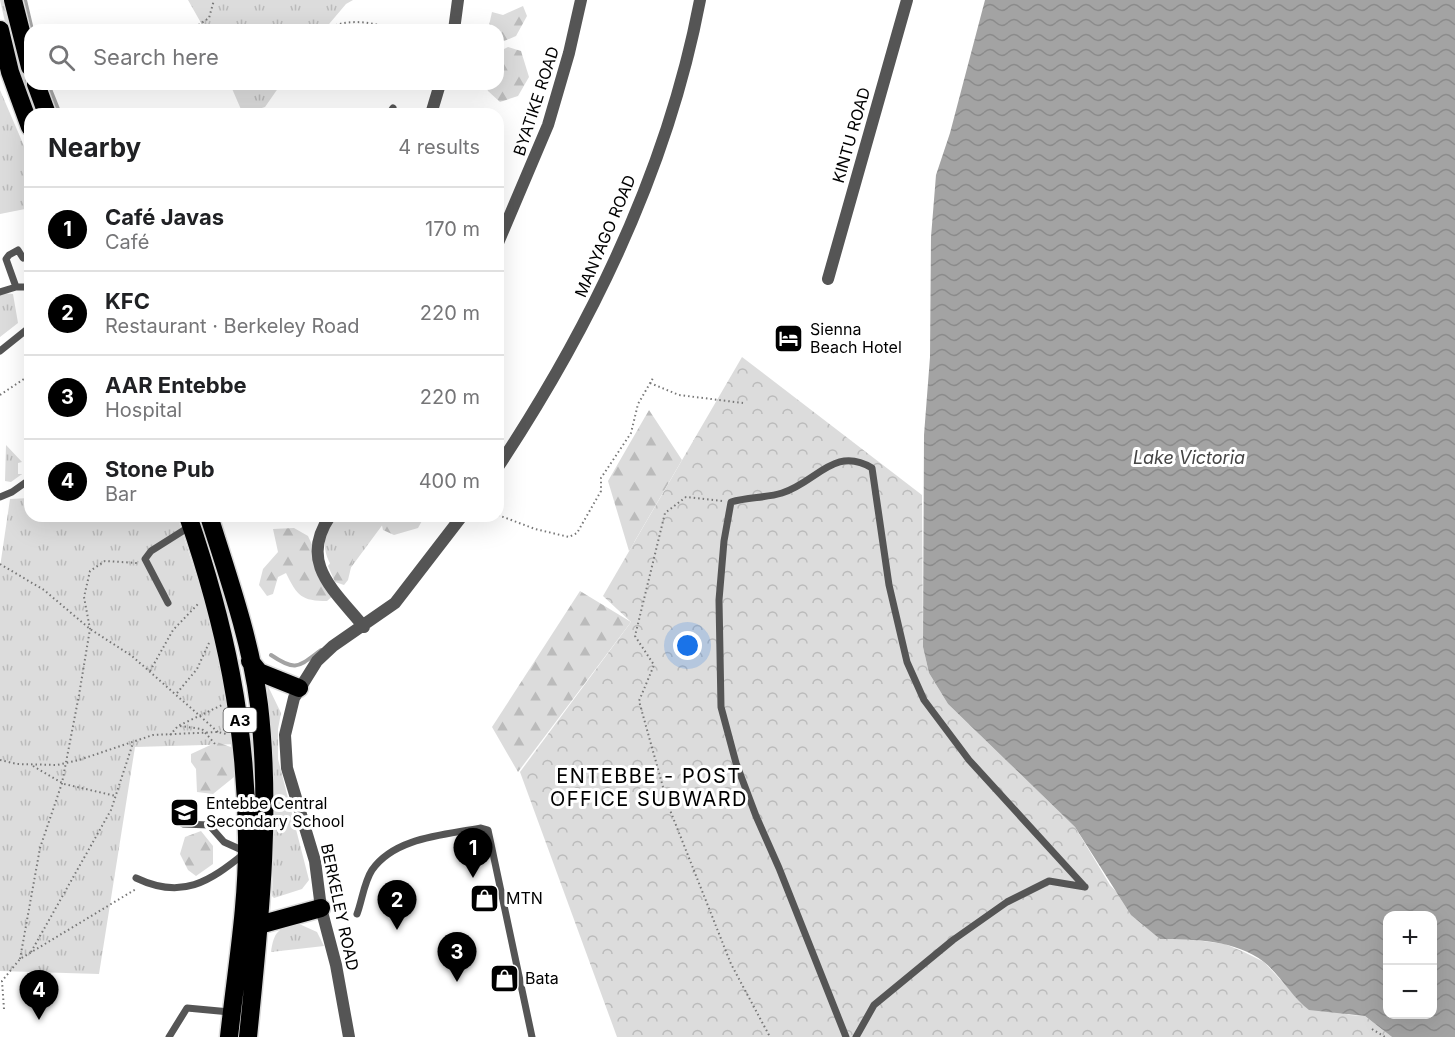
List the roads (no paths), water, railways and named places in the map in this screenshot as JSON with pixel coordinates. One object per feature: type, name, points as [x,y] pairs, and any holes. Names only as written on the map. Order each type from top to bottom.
[{"type":"highway","points":[[14,0],[24,42]]},
{"type":"highway","points":[[0,30],[10,72],[24,110]]},
{"type":"highway","points":[[38,90],[45,108]]},
{"type":"highway","name":"A3","points":[[189,522],[219,617],[237,694],[256,852]]},
{"type":"highway","name":"A3","points":[[211,522],[229,576],[250,661],[258,704],[262,750],[250,928],[248,1037]]},
{"type":"highway","points":[[250,661],[259,672],[300,684]]},
{"type":"highway","points":[[250,928],[321,908]]},
{"type":"highway","name":"A3","points":[[229,1037],[250,928]]},
{"type":"street","points":[[455,24],[458,0]]},
{"type":"street","name":"BYATIKE ROAD","points":[[504,229],[548,125],[570,53],[581,0]]},
{"type":"street","name":"MANYAGO ROAD","points":[[504,457],[574,345],[633,219],[679,88],[700,0]]},
{"type":"street","name":"KINTU ROAD","points":[[828,279],[907,0]]},
{"type":"street","points":[[433,108],[438,90]]},
{"type":"street","points":[[326,522],[320,532],[316,555],[332,585],[364,627]]},
{"type":"street","points":[[300,684],[317,660],[333,646],[364,627],[408,590],[458,522]]},
{"type":"street","name":"BERKELEY ROAD","points":[[300,684],[285,735],[287,768],[315,861],[321,908],[336,965],[349,1037]]},
{"type":"lane","points":[[16,287],[6,259],[18,250],[22,258]]},
{"type":"lane","points":[[0,292],[24,287]]},
{"type":"lane","points":[[0,351],[24,332]]},
{"type":"lane","points":[[846,1037],[736,763],[721,707],[719,600],[724,541],[731,502],[781,494],[800,487],[836,461],[853,460],[872,468],[889,585],[907,662],[924,700],[969,760],[1086,887],[1049,881],[1007,902],[953,940],[874,1005],[856,1037]]},
{"type":"lane","points":[[0,497],[24,484]]},
{"type":"lane","points":[[168,603],[146,564],[147,555],[188,522]]},
{"type":"lane","points":[[183,824],[209,825],[224,842],[256,852]]},
{"type":"lane","points":[[357,914],[371,872],[382,860],[399,848],[414,842],[482,828],[488,830],[531,1037]]},
{"type":"lane","points":[[136,878],[146,884],[164,888],[185,888],[202,883],[256,852]]},
{"type":"lane","points":[[169,1037],[187,1008],[232,1012]]},
{"type":"water","name":"Lake Victoria","points":[[985,0],[1455,0],[1455,1037],[1392,1037],[1365,1016],[1309,1010],[1264,962],[1241,949],[1214,942],[1160,939],[1131,915],[1075,827],[948,704],[929,673],[923,647],[924,435],[930,357],[931,237],[936,175],[950,133]]},
{"type":"waterway","points":[[25,0],[31,24]]},
{"type":"waterway","points":[[50,90],[58,108]]},
{"type":"waterway","points":[[271,655],[286,664],[297,665],[302,664],[321,650]]},
{"type":"place","name":"Sienna Beach Hotel","points":[[789,338]]},
{"type":"place","name":"Entebbe Central Secondary School","points":[[185,812]]},
{"type":"place","name":"Café Javas","points":[[473,878]]},
{"type":"place","name":"MTN","points":[[485,898]]},
{"type":"place","name":"KFC","points":[[397,930]]},
{"type":"place","name":"Bata","points":[[504,978]]},
{"type":"place","name":"AAR Entebbe","points":[[457,982]]},
{"type":"place","name":"Stone Pub","points":[[39,1020]]},
{"type":"district","name":"ENTEBBE - POST OFFICE SUBWARD","points":[[649,788]]}]
